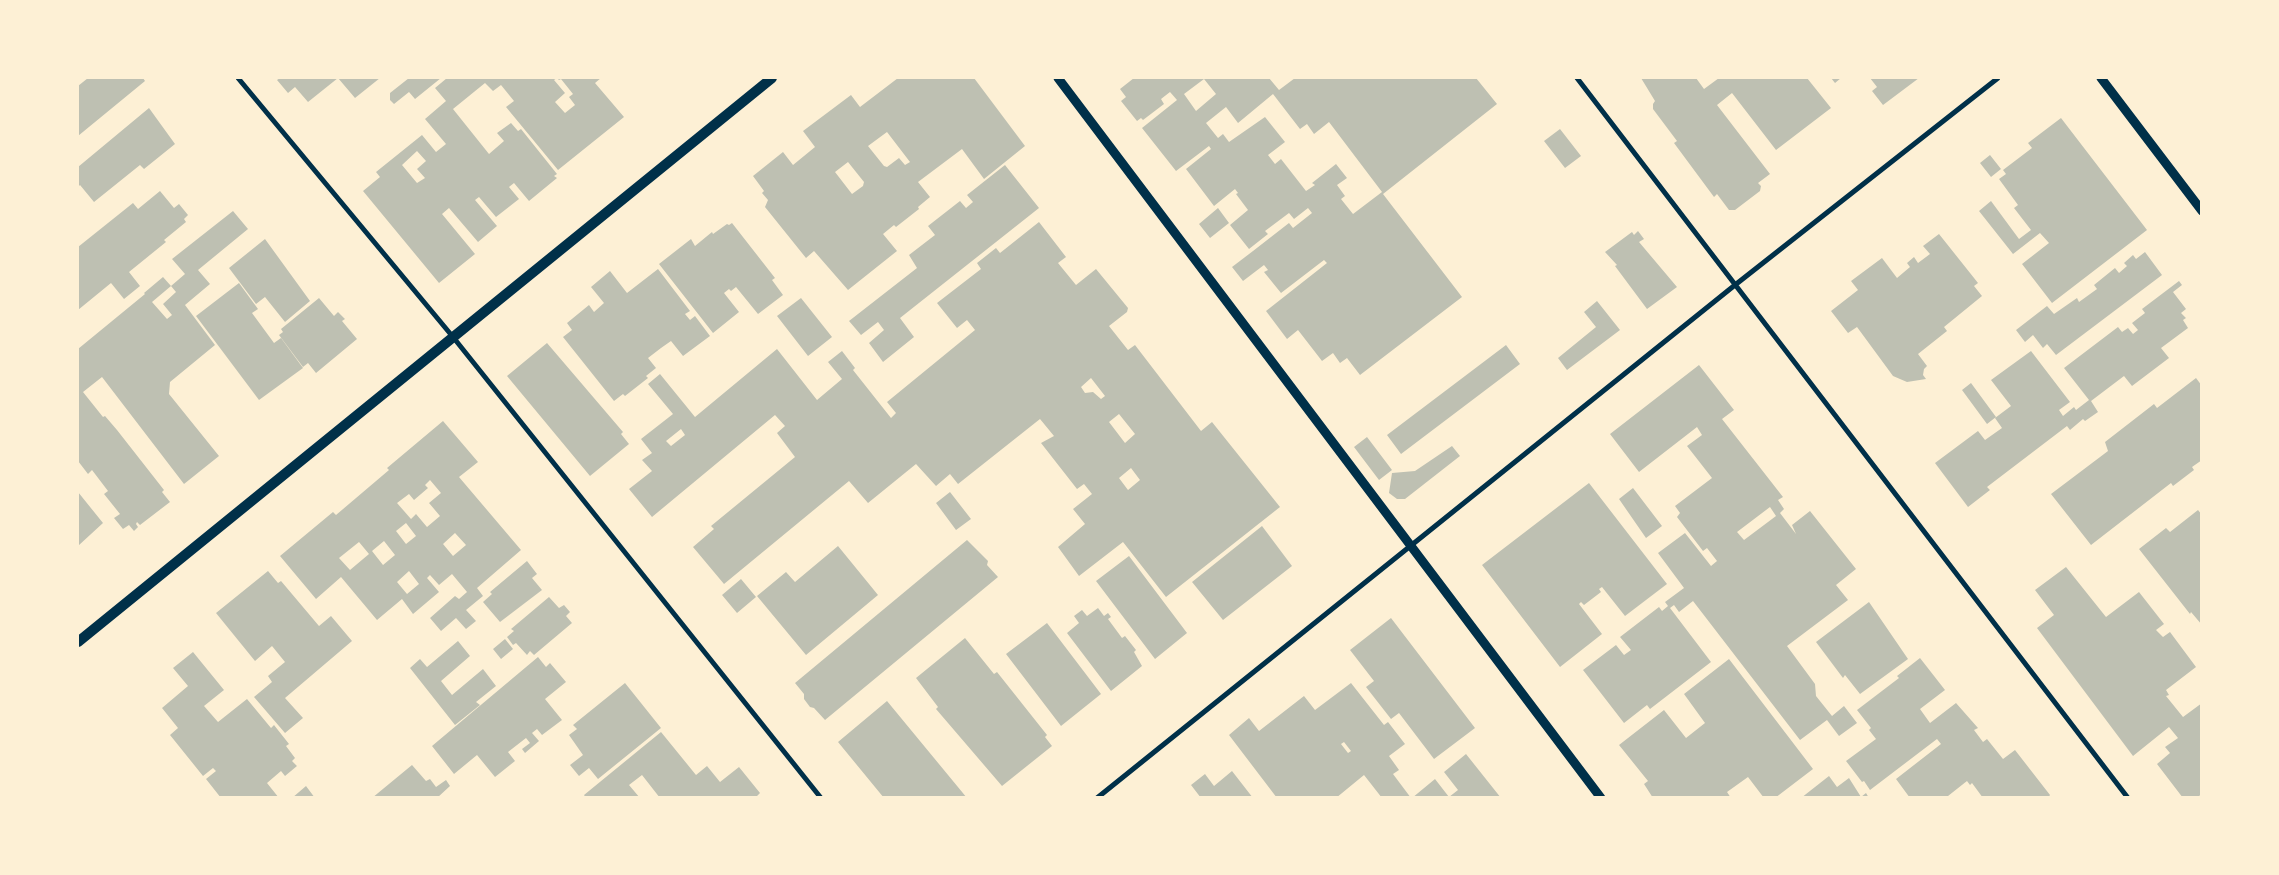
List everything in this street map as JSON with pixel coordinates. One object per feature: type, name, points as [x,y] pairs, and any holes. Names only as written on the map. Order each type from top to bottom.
[{"type":"main road","points":[[78,642],[772,78]]},
{"type":"street","points":[[238,78],[453,337],[820,798]]},
{"type":"street","points":[[1058,78],[1601,798]]},
{"type":"street","points":[[1577,78],[2128,798]]},
{"type":"street","points":[[1097,798],[1735,284],[1998,78]]},
{"type":"street","points":[[2101,78],[2202,211]]},
{"type":"building","points":[[88,78],[143,78],[145,81],[78,136],[78,86]]},
{"type":"building","points":[[280,78],[338,78],[308,102],[295,87],[288,93],[277,80]]},
{"type":"building","points":[[338,78],[380,78],[355,98]]},
{"type":"building","points":[[409,78],[441,78],[415,99],[409,92],[394,104],[390,100],[390,93]]},
{"type":"building","points":[[447,78],[557,78],[601,78],[595,83],[624,117],[558,170],[506,107],[514,101],[501,85],[493,91],[485,83],[453,109],[489,154],[504,141],[497,133],[511,123],[518,131],[521,129],[557,174],[554,176],[557,178],[529,201],[514,183],[509,187],[519,199],[496,217],[479,197],[475,200],[497,226],[478,242],[449,208],[442,214],[475,254],[439,283],[363,191],[380,177],[376,172],[422,135],[436,152],[446,144],[425,119],[446,101],[435,88]],"holes":[[[557,78],[561,79],[573,94],[569,97],[575,105],[565,113],[555,102],[565,93],[554,80]],[[417,151],[426,161],[417,169],[425,178],[417,183],[402,165]]]},
{"type":"building","points":[[898,78],[974,78],[1025,146],[984,179],[962,149],[918,182],[930,197],[918,207],[919,209],[896,227],[894,225],[883,234],[897,251],[848,290],[814,251],[806,258],[765,207],[768,200],[753,176],[783,152],[793,165],[815,147],[803,131],[851,95],[860,107]],"holes":[[[887,132],[910,162],[905,165],[899,158],[887,167],[884,166],[868,146]],[[848,162],[864,182],[863,186],[852,194],[835,172]]]},
{"type":"building","points":[[1134,78],[1269,78],[1279,90],[1295,78],[1476,78],[1497,104],[1383,194],[1462,297],[1360,375],[1347,358],[1340,363],[1333,353],[1322,361],[1298,330],[1287,339],[1266,311],[1327,263],[1324,260],[1281,293],[1264,272],[1268,270],[1264,265],[1243,281],[1232,267],[1289,223],[1293,228],[1312,213],[1308,208],[1294,219],[1289,213],[1265,231],[1268,234],[1249,249],[1230,225],[1248,210],[1236,194],[1238,193],[1235,189],[1214,206],[1186,169],[1211,149],[1209,146],[1176,171],[1142,128],[1177,100],[1170,92],[1161,99],[1164,104],[1143,120],[1141,118],[1137,121],[1121,101],[1126,97],[1120,89]],"holes":[[[1204,79],[1216,94],[1196,111],[1184,94]],[[1273,94],[1300,129],[1307,124],[1314,134],[1329,122],[1382,192],[1353,214],[1341,199],[1345,196],[1337,185],[1347,178],[1336,164],[1312,183],[1315,185],[1306,191],[1281,159],[1275,164],[1268,155],[1285,142],[1265,117],[1229,142],[1223,134],[1218,138],[1206,123],[1226,107],[1238,123]]]},
{"type":"building","points":[[1641,78],[1696,78],[1704,89],[1719,78],[1807,78],[1831,108],[1776,150],[1732,93],[1717,105],[1770,174],[1758,183],[1761,186],[1760,191],[1735,210],[1729,210],[1717,194],[1714,197],[1674,143],[1677,141],[1653,109],[1655,101]]},
{"type":"building","points":[[1831,78],[1841,78],[1835,83]]},
{"type":"building","points":[[1870,78],[1919,78],[1883,105],[1872,91],[1877,87]]},
{"type":"building","points":[[149,108],[175,144],[144,169],[140,165],[94,202],[80,185],[78,187],[78,167]]},
{"type":"building","points":[[2061,118],[2147,230],[2052,303],[2022,264],[2049,243],[2040,233],[2013,254],[1979,211],[1991,201],[2019,239],[2031,230],[2014,208],[2018,205],[1999,179],[2006,174],[2003,170],[2032,148],[2028,143]]},
{"type":"building","points":[[1560,129],[1581,156],[1565,168],[1544,141]]},
{"type":"building","points":[[1990,155],[2001,169],[1991,177],[1980,163]]},
{"type":"building","points":[[1005,165],[1039,208],[900,318],[914,337],[883,362],[869,343],[884,330],[878,322],[861,335],[849,321],[917,268],[909,255],[935,235],[928,226],[960,201],[966,208],[973,202],[967,195]]},
{"type":"building","points":[[160,191],[174,208],[179,204],[188,215],[184,219],[186,222],[164,240],[166,242],[129,272],[140,286],[124,299],[111,283],[78,310],[78,247],[133,203],[138,209]]},
{"type":"building","points":[[1218,208],[1229,223],[1210,238],[1199,224]]},
{"type":"building","points":[[233,211],[248,229],[198,270],[210,284],[185,305],[215,345],[170,382],[169,394],[219,456],[184,484],[102,377],[83,392],[103,417],[105,416],[117,430],[164,490],[162,492],[170,502],[140,525],[137,522],[138,527],[134,531],[129,525],[123,529],[114,518],[120,514],[104,494],[108,491],[92,470],[88,474],[78,461],[78,349],[163,277],[171,286],[185,274],[172,259]],"holes":[[[171,286],[176,292],[163,304],[172,315],[167,319],[152,302]]]},
{"type":"building","points":[[1039,222],[1066,257],[1058,263],[1076,285],[1096,269],[1128,308],[1127,312],[1109,326],[1128,350],[1135,345],[1201,431],[1212,422],[1280,507],[1166,597],[1123,542],[1079,576],[1058,547],[1085,524],[1073,509],[1092,494],[1084,484],[1077,489],[1041,443],[1054,436],[1040,419],[958,484],[950,474],[936,486],[916,464],[868,503],[849,481],[724,584],[693,547],[714,529],[711,526],[795,457],[777,433],[785,426],[775,415],[652,517],[629,489],[652,471],[642,460],[652,453],[641,439],[673,414],[648,384],[660,374],[695,417],[777,349],[817,400],[842,379],[828,362],[842,351],[855,368],[853,370],[891,418],[896,413],[887,402],[975,330],[967,320],[957,328],[937,303],[981,269],[977,263],[996,248],[1000,253]],"holes":[[[1091,378],[1105,396],[1101,399],[1093,392],[1085,393],[1081,387]],[[1119,414],[1135,434],[1125,443],[1109,422]],[[681,429],[685,435],[671,446],[666,441]],[[1131,468],[1140,480],[1128,490],[1119,478]]]},
{"type":"building","points":[[732,223],[775,278],[772,280],[783,295],[758,314],[736,287],[731,291],[729,289],[724,293],[739,312],[713,333],[659,264],[691,239],[695,246],[712,232],[713,234],[727,224]]},
{"type":"building","points":[[1638,231],[1644,239],[1639,242],[1677,287],[1647,309],[1615,266],[1617,265],[1605,252],[1632,232],[1634,235]]},
{"type":"building","points":[[1939,234],[1978,283],[1974,286],[1982,296],[1944,327],[1947,331],[1918,354],[1927,366],[1924,369],[1923,375],[1926,379],[1907,382],[1893,376],[1857,327],[1848,333],[1831,311],[1858,290],[1851,281],[1882,258],[1897,278],[1910,267],[1907,263],[1914,257],[1918,263],[1930,254],[1923,246]]},
{"type":"building","points":[[265,239],[310,301],[285,322],[265,297],[256,304],[229,268]]},
{"type":"building","points":[[2145,252],[2162,275],[2056,355],[2047,344],[2043,348],[2033,335],[2025,342],[2016,330],[2047,306],[2054,314],[2077,298],[2079,302],[2097,289],[2094,285],[2115,268],[2119,273],[2127,266],[2124,263],[2133,255],[2136,259]]},
{"type":"building","points":[[658,269],[690,311],[685,314],[690,320],[695,316],[710,336],[683,356],[671,341],[648,358],[656,368],[646,376],[648,378],[625,396],[623,394],[614,401],[563,337],[572,330],[567,323],[589,305],[594,312],[604,303],[591,287],[610,271],[627,293]]},
{"type":"building","points":[[2179,281],[2182,285],[2173,292],[2186,309],[2181,313],[2186,318],[2183,320],[2188,328],[2161,348],[2169,358],[2132,386],[2124,376],[2091,401],[2098,412],[2085,421],[2083,419],[2070,430],[2067,426],[1987,487],[1990,490],[1968,507],[1935,463],[1978,431],[1985,440],[2002,428],[1995,418],[2011,406],[1991,380],[2031,351],[2070,402],[2059,410],[2063,416],[2074,407],[2076,410],[2089,400],[2064,368],[2118,327],[2122,332],[2128,328],[2133,334],[2138,330],[2132,323],[2145,313],[2142,309]]},
{"type":"building","points":[[239,283],[258,309],[252,313],[274,343],[281,338],[303,368],[259,400],[196,316]]},
{"type":"building","points":[[319,298],[334,316],[338,312],[345,319],[342,321],[357,339],[316,373],[308,363],[303,367],[279,335],[283,332],[281,329]]},
{"type":"building","points":[[801,298],[832,337],[808,356],[777,316]]},
{"type":"building","points":[[1597,301],[1620,330],[1567,370],[1558,358],[1596,327],[1584,312]]},
{"type":"building","points":[[547,343],[623,432],[621,434],[629,444],[590,476],[507,376]]},
{"type":"building","points":[[1506,345],[1520,364],[1401,454],[1387,435]]},
{"type":"building","points":[[1699,365],[1734,410],[1722,419],[1783,497],[1778,500],[1784,509],[1780,513],[1796,534],[1792,525],[1810,511],[1856,569],[1836,585],[1848,600],[1787,646],[1815,684],[1816,696],[1832,716],[1844,706],[1857,723],[1839,736],[1827,720],[1800,740],[1693,601],[1679,612],[1674,605],[1670,608],[1711,662],[1650,709],[1647,705],[1624,723],[1583,670],[1616,645],[1624,655],[1631,650],[1620,637],[1659,607],[1662,611],[1668,606],[1665,602],[1684,588],[1658,553],[1685,533],[1711,566],[1717,561],[1707,548],[1703,551],[1677,517],[1680,513],[1675,506],[1712,478],[1687,446],[1702,435],[1697,427],[1639,472],[1610,434]],"holes":[[[1770,507],[1776,516],[1744,540],[1737,532]]]},
{"type":"building","points":[[2196,378],[2202,386],[2202,460],[2192,467],[2194,470],[2173,486],[2171,483],[2091,545],[2051,494],[2108,451],[2105,442],[2154,404],[2157,408]]},
{"type":"building","points":[[1971,383],[1996,417],[1987,424],[1962,390]]},
{"type":"building","points":[[443,421],[478,462],[459,477],[521,550],[477,588],[483,596],[466,610],[476,621],[466,629],[456,618],[441,631],[430,618],[455,596],[459,599],[467,592],[452,574],[439,585],[430,575],[427,578],[439,592],[413,614],[402,599],[377,620],[341,577],[316,599],[280,556],[333,512],[336,515],[389,470],[387,468]],"holes":[[[430,480],[441,493],[429,503],[440,516],[427,527],[416,514],[411,519],[397,503],[409,494],[414,500],[428,488],[425,485]],[[406,523],[416,536],[406,544],[396,531]],[[455,533],[466,545],[453,556],[443,544]],[[384,541],[395,555],[383,565],[372,551]],[[359,542],[369,554],[350,570],[339,558]],[[409,571],[419,584],[407,594],[397,582]]]},
{"type":"building","points":[[1367,437],[1392,470],[1379,480],[1354,447]]},
{"type":"building","points":[[1452,446],[1460,456],[1405,499],[1397,499],[1389,493],[1392,473],[1415,471]]},
{"type":"building","points":[[1589,483],[1667,584],[1625,616],[1602,587],[1599,589],[1601,592],[1584,605],[1581,602],[1579,604],[1602,634],[1560,667],[1482,565]]},
{"type":"building","points":[[1633,488],[1662,526],[1646,538],[1619,499]]},
{"type":"building","points":[[78,492],[103,523],[78,546]]},
{"type":"building","points":[[950,492],[971,519],[956,530],[936,503]]},
{"type":"building","points":[[2198,510],[2202,515],[2202,625],[2191,612],[2190,614],[2139,549],[2166,528],[2170,532]]},
{"type":"building","points":[[1262,526],[1292,566],[1223,620],[1192,582]]},
{"type":"building","points":[[967,540],[988,561],[987,565],[998,577],[825,720],[814,708],[810,707],[804,699],[804,694],[795,683]]},
{"type":"building","points":[[838,546],[878,595],[806,655],[757,596],[786,572],[795,582]]},
{"type":"building","points":[[1129,556],[1187,633],[1155,659],[1096,581]]},
{"type":"building","points":[[527,561],[537,574],[532,578],[542,590],[500,622],[483,602],[492,594],[490,592]]},
{"type":"building","points":[[2066,567],[2106,617],[2139,592],[2164,624],[2156,630],[2163,637],[2170,632],[2196,667],[2166,690],[2169,695],[2166,696],[2183,717],[2202,703],[2202,794],[2196,798],[2183,798],[2157,764],[2170,753],[2165,747],[2178,738],[2169,727],[2133,756],[2037,628],[2054,615],[2035,590]]},
{"type":"building","points":[[268,571],[278,583],[281,581],[319,626],[331,616],[352,641],[285,698],[303,718],[285,733],[254,697],[272,682],[268,676],[285,662],[272,646],[255,661],[216,613]]},
{"type":"building","points":[[741,579],[756,597],[737,613],[722,595]]},
{"type":"building","points":[[549,597],[559,608],[564,605],[570,612],[566,616],[572,623],[534,655],[530,651],[527,655],[516,643],[513,645],[507,637],[514,631],[511,629]]},
{"type":"building","points":[[1869,602],[1908,659],[1860,694],[1845,675],[1843,678],[1816,642]]},
{"type":"building","points":[[1098,608],[1104,616],[1108,613],[1111,617],[1108,619],[1122,638],[1125,636],[1136,650],[1134,652],[1142,666],[1111,691],[1067,633],[1079,623],[1074,616],[1082,610],[1087,616]]},
{"type":"building","points":[[1391,618],[1475,728],[1434,759],[1399,713],[1391,719],[1366,687],[1374,681],[1350,650]]},
{"type":"building","points":[[1047,623],[1101,694],[1061,726],[1006,654]]},
{"type":"building","points":[[965,638],[994,674],[997,672],[1047,735],[1045,737],[1052,746],[1002,786],[936,709],[938,707],[916,678]]},
{"type":"building","points":[[505,639],[513,649],[501,659],[493,649]]},
{"type":"building","points":[[458,641],[470,656],[441,681],[452,695],[483,669],[496,686],[476,702],[480,705],[455,725],[410,668],[420,659],[427,667]]},
{"type":"building","points":[[193,652],[224,690],[204,706],[218,722],[247,699],[271,728],[274,725],[289,744],[286,746],[295,758],[292,761],[297,766],[285,776],[281,771],[267,783],[279,798],[221,798],[206,779],[216,771],[213,768],[203,776],[170,735],[178,728],[162,708],[188,686],[173,668]]},
{"type":"building","points":[[538,657],[546,667],[550,663],[566,682],[545,699],[562,720],[542,735],[537,729],[532,733],[539,741],[525,753],[522,749],[530,743],[526,738],[508,752],[515,761],[495,777],[477,755],[454,774],[432,746]]},
{"type":"building","points":[[1920,658],[1945,690],[1920,709],[1930,723],[1956,703],[1978,728],[1974,730],[1983,742],[1987,739],[2003,759],[2015,750],[2050,795],[2048,798],[1983,798],[1972,783],[1970,785],[1967,781],[1948,796],[1949,798],[1910,798],[1896,779],[1941,744],[1937,739],[1870,790],[1864,781],[1862,782],[1846,761],[1876,739],[1869,730],[1871,728],[1857,710],[1899,678],[1897,676]]},
{"type":"building","points":[[1729,659],[1813,769],[1775,798],[1764,798],[1748,777],[1727,792],[1731,798],[1653,798],[1644,784],[1648,781],[1619,745],[1664,710],[1686,738],[1705,723],[1684,694]]},
{"type":"building","points":[[625,683],[661,728],[598,779],[589,768],[579,776],[570,765],[583,755],[569,735],[577,729],[573,725]]},
{"type":"building","points":[[1351,683],[1384,725],[1388,722],[1405,744],[1389,756],[1399,770],[1393,774],[1411,798],[1382,798],[1364,775],[1336,798],[1277,798],[1229,735],[1249,718],[1259,731],[1304,696],[1315,710]],"holes":[[[1344,742],[1351,751],[1348,753],[1341,744]]]},
{"type":"building","points":[[887,701],[967,798],[884,798],[838,742]]},
{"type":"building","points":[[661,732],[696,775],[707,766],[720,782],[739,767],[760,793],[755,798],[660,798],[642,775],[629,785],[640,798],[586,798],[584,795]]},
{"type":"building","points":[[1466,754],[1501,798],[1412,798],[1435,779],[1449,797],[1458,790],[1444,772]]},
{"type":"building","points":[[412,765],[426,781],[430,779],[436,787],[446,780],[450,786],[437,798],[428,798],[426,796],[424,798],[372,798]]},
{"type":"building","points":[[1232,771],[1253,798],[1201,798],[1191,785],[1205,774],[1214,786]]},
{"type":"building","points":[[1829,776],[1837,787],[1849,778],[1861,797],[1866,793],[1869,798],[1801,798]]},
{"type":"building","points":[[306,786],[315,798],[292,798]]}]
